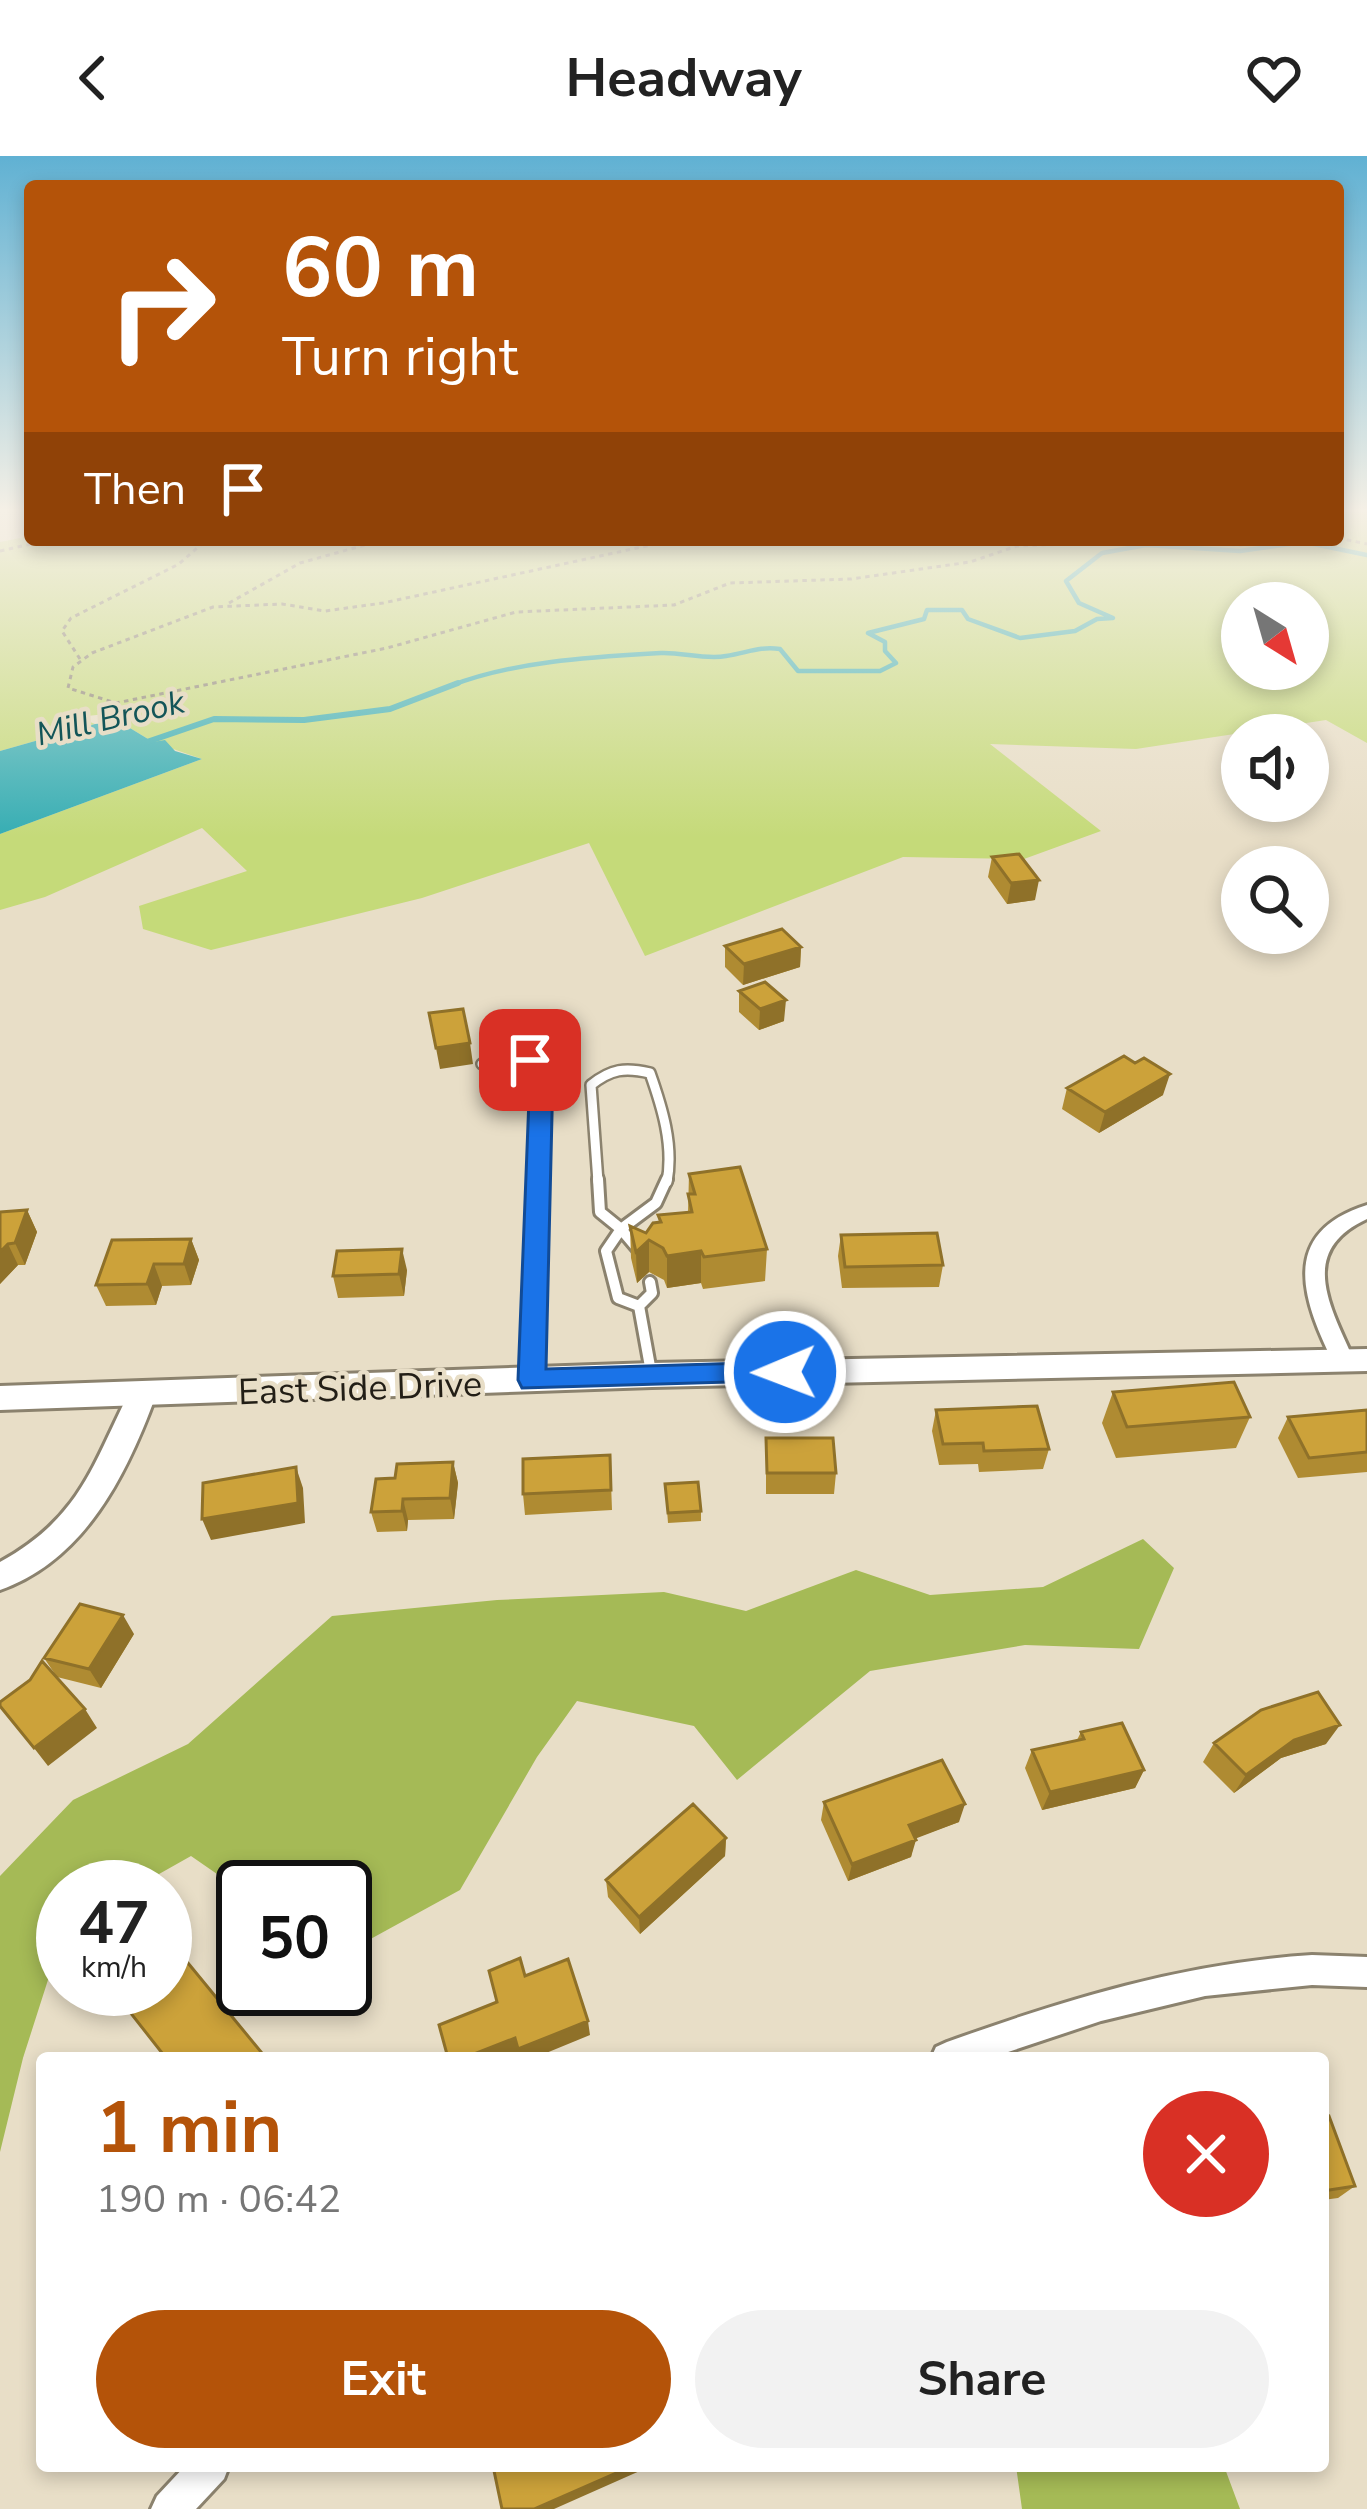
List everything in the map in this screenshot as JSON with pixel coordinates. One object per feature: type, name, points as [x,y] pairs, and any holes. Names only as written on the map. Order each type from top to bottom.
[{"type":"main road","name":"East Side Drive","points":[[0,1397],[652,1375],[1355,1360]]},
{"type":"street","points":[[1355,1360],[1314,1294],[1313,1263],[1318,1243],[1330,1231],[1367,1210]]},
{"type":"street","points":[[0,1576],[50,1547],[88,1507],[116,1461],[142,1395]]},
{"type":"street","points":[[963,2052],[1084,2007],[1144,1992],[1276,1972],[1367,1972]]},
{"type":"street","points":[[170,2509],[205,2472]]},
{"type":"lane","points":[[482,1064],[530,1060],[542,1072],[532,1380]]},
{"type":"lane","points":[[639,1306],[618,1298],[606,1251],[621,1229],[658,1202],[669,1168],[658,1094],[650,1073],[628,1068],[607,1072],[590,1085],[600,1212],[621,1229],[644,1256]]},
{"type":"lane","points":[[639,1306],[652,1293],[650,1282]]},
{"type":"lane","points":[[639,1306],[652,1375]]},
{"type":"path","points":[[70,619],[62,631],[80,661]]},
{"type":"path","points":[[188,619],[80,661],[68,688],[116,703],[370,652],[490,619]]},
{"type":"green space","points":[[0,619],[1221,619],[1221,690],[1329,690],[1329,619],[1367,619],[1367,743],[1329,722],[1329,714],[1221,714],[1221,736],[1136,749],[990,744],[1101,831],[1024,859],[903,857],[645,956],[589,843],[422,898],[211,950],[143,929],[139,906],[247,871],[202,828],[45,897],[0,910],[0,834],[202,759],[153,742],[120,722],[138,713],[134,711],[78,717],[95,724],[0,751]]},
{"type":"green space","points":[[1143,1539],[1174,1568],[1139,1649],[1025,1645],[870,1671],[737,1780],[694,1726],[577,1701],[537,1757],[460,1890],[372,1938],[372,1860],[216,1860],[216,1873],[191,1856],[184,1860],[36,1860],[36,2016],[0,2152],[0,1876],[73,1800],[188,1744],[332,1616],[497,1600],[664,1592],[746,1611],[856,1570],[930,1595],[1043,1587]]},
{"type":"green space","points":[[1017,2472],[1226,2472],[1240,2509],[1022,2509]]},
{"type":"water","points":[[120,722],[153,742],[165,740],[175,751],[202,759],[0,834],[0,751],[95,724]]},
{"type":"building","points":[[1019,854],[1039,880],[1011,883],[992,857]]},
{"type":"building","points":[[782,929],[801,947],[744,964],[725,946]]},
{"type":"building","points":[[765,982],[786,1000],[760,1009],[739,991]]},
{"type":"building","points":[[463,1009],[470,1043],[436,1048],[429,1013]]},
{"type":"building","points":[[1124,1056],[1135,1063],[1144,1058],[1170,1074],[1105,1112],[1067,1088]]},
{"type":"building","points":[[740,1167],[767,1249],[667,1256],[649,1240],[636,1252],[630,1226],[646,1233],[653,1223],[661,1222],[658,1215],[692,1212],[688,1194],[695,1194],[689,1174]]},
{"type":"building","points":[[27,1210],[15,1243],[0,1252],[0,1212]]},
{"type":"building","points":[[937,1233],[943,1265],[845,1267],[841,1235]]},
{"type":"building","points":[[191,1239],[184,1264],[154,1264],[147,1284],[96,1285],[112,1240]]},
{"type":"building","points":[[402,1249],[399,1274],[333,1276],[337,1251]]},
{"type":"building","points":[[1234,1382],[1250,1417],[1127,1427],[1113,1392]]},
{"type":"building","points":[[1037,1406],[1049,1449],[984,1451],[983,1443],[943,1444],[936,1410]]},
{"type":"building","points":[[1367,1410],[1367,1452],[1309,1458],[1288,1417]]},
{"type":"building","points":[[766,1438],[833,1438],[836,1473],[767,1473]]},
{"type":"building","points":[[610,1455],[611,1490],[523,1494],[523,1459]]},
{"type":"building","points":[[453,1462],[450,1498],[403,1499],[402,1511],[371,1512],[376,1479],[395,1478],[397,1464]]},
{"type":"building","points":[[296,1467],[298,1503],[202,1519],[203,1483]]},
{"type":"building","points":[[698,1482],[701,1511],[668,1513],[665,1484]]},
{"type":"building","points":[[80,1604],[123,1615],[89,1669],[44,1658]]},
{"type":"building","points":[[42,1661],[85,1709],[34,1748],[0,1702],[30,1680]]},
{"type":"building","points":[[1318,1692],[1340,1725],[1294,1740],[1246,1775],[1214,1743],[1261,1710]]},
{"type":"building","points":[[1122,1723],[1144,1770],[1050,1792],[1032,1750],[1084,1739],[1081,1732]]},
{"type":"building","points":[[942,1760],[965,1804],[909,1825],[916,1840],[852,1864],[824,1802]]},
{"type":"building","points":[[693,1804],[726,1838],[639,1917],[606,1880]]},
{"type":"building","points":[[520,1958],[525,1976],[568,1959],[588,2021],[518,2049],[515,2038],[479,2052],[446,2052],[439,2025],[497,2002],[489,1971]]},
{"type":"building","points":[[192,1968],[216,1997],[216,2016],[232,2016],[261,2052],[161,2052],[133,2016],[192,2016]]},
{"type":"building","points":[[1329,2116],[1355,2186],[1329,2190]]},
{"type":"building","points":[[494,2472],[618,2472],[534,2509],[502,2509]]},
{"type":"waterway","name":"Mill Brook","points":[[451,686],[554,662],[661,653],[718,657],[766,648],[780,649],[798,671],[880,671],[896,663],[885,651],[885,642],[868,633],[924,619]]},
{"type":"waterway","name":"Mill Brook","points":[[968,619],[1020,638],[1075,631],[1100,619]]},
{"type":"waterway","name":"Mill Brook","points":[[451,686],[458,683]]},
{"type":"waterway","name":"Mill Brook","points":[[144,743],[214,719],[304,720],[390,709],[451,686]]},
{"type":"route","points":[[530,1060],[542,1072],[531,1286],[532,1380],[785,1372]]}]
